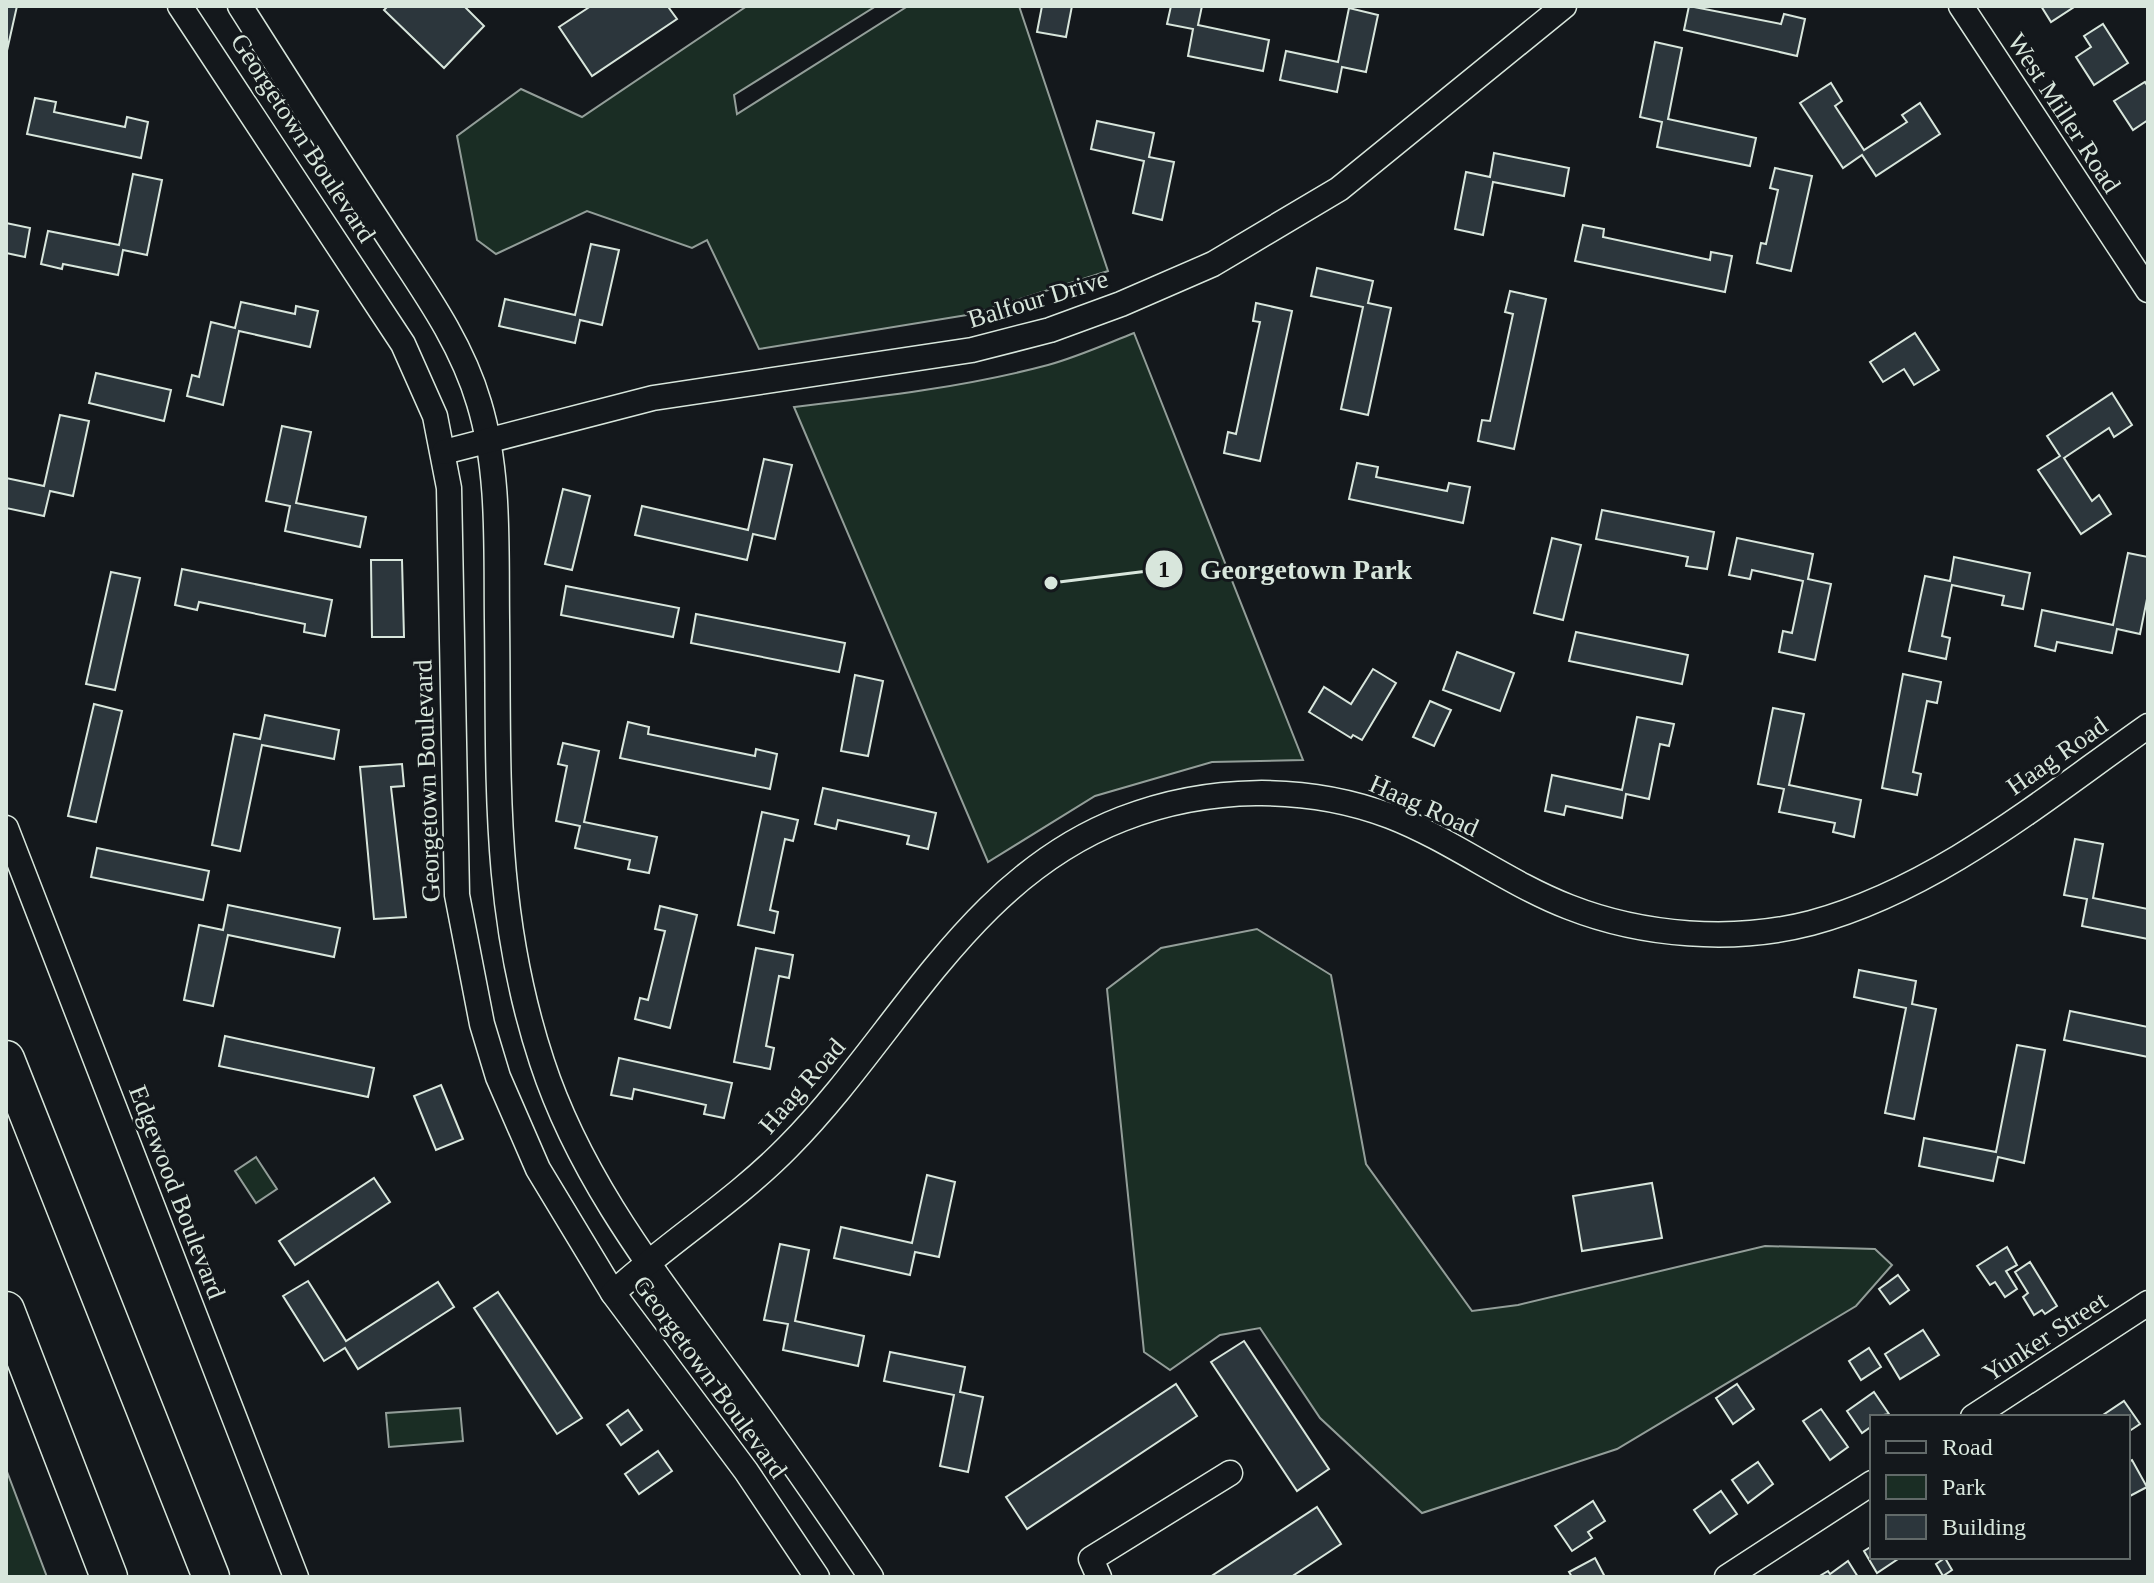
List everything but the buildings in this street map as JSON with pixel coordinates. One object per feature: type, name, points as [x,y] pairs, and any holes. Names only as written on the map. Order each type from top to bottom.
[{"type":"highway","points":[[6,1059],[211,1577]]},
{"type":"highway","points":[[6,1310],[109,1577]]},
{"type":"street","name":"Georgetown Boulevard","points":[[180,6],[403,344],[431,403],[444,452],[449,488],[453,833],[466,957],[498,1077],[532,1156],[578,1239],[613,1293],[746,1471],[817,1577]]},
{"type":"street","name":"Georgetown Boulevard","points":[[240,6],[442,321],[479,402],[488,442],[496,531],[500,859],[506,922],[519,986],[538,1052],[571,1136],[609,1208],[781,1444],[871,1577]]},
{"type":"street","name":"Balfour Drive","points":[[444,452],[595,410],[653,398],[972,350],[1050,330],[1121,304],[1213,264],[1339,189],[1564,6]]},
{"type":"street","name":"West Miller Road","points":[[1961,6],[2145,281]]},
{"type":"street","name":"Haag Road","points":[[613,1293],[647,1262],[738,1195],[792,1144],[864,1058],[944,952],[986,909],[1029,872],[1121,819],[1173,803],[1228,794],[1336,800],[1391,817],[1567,907],[1616,922],[1682,933],[1755,933],[1811,923],[1871,901],[1923,876],[1991,837],[2148,726]]},
{"type":"street","name":"Edgewood Boulevard","points":[[6,828],[296,1577]]},
{"type":"street","name":"Yunker Street","points":[[1976,1415],[2148,1303]]},
{"type":"street","points":[[1099,1577],[1091,1559],[1230,1473]]},
{"type":"street","points":[[1727,1577],[1870,1484]]},
{"type":"green space","points":[[747,6],[876,6],[734,95],[737,114],[908,6],[1019,6],[1108,271],[973,314],[759,349],[707,240],[692,248],[587,211],[496,254],[477,240],[457,136],[521,89],[582,117]]},
{"type":"green space","points":[[1134,333],[1303,760],[1212,762],[1095,796],[988,862],[794,407],[922,390],[1017,373],[1070,358]]},
{"type":"green space","points":[[1257,929],[1331,975],[1366,1164],[1472,1311],[1518,1305],[1765,1246],[1875,1249],[1892,1265],[1856,1306],[1617,1449],[1422,1513],[1320,1418],[1260,1328],[1220,1335],[1170,1370],[1144,1352],[1107,989],[1161,948]]},
{"type":"green space","points":[[256,1157],[277,1189],[256,1203],[235,1171]]},
{"type":"green space","points":[[460,1408],[463,1441],[389,1447],[386,1413]]},
{"type":"green space","points":[[6,1469],[47,1577],[6,1577]]},
{"type":"place","name":"Georgetown Park","points":[[1051,583]]}]
